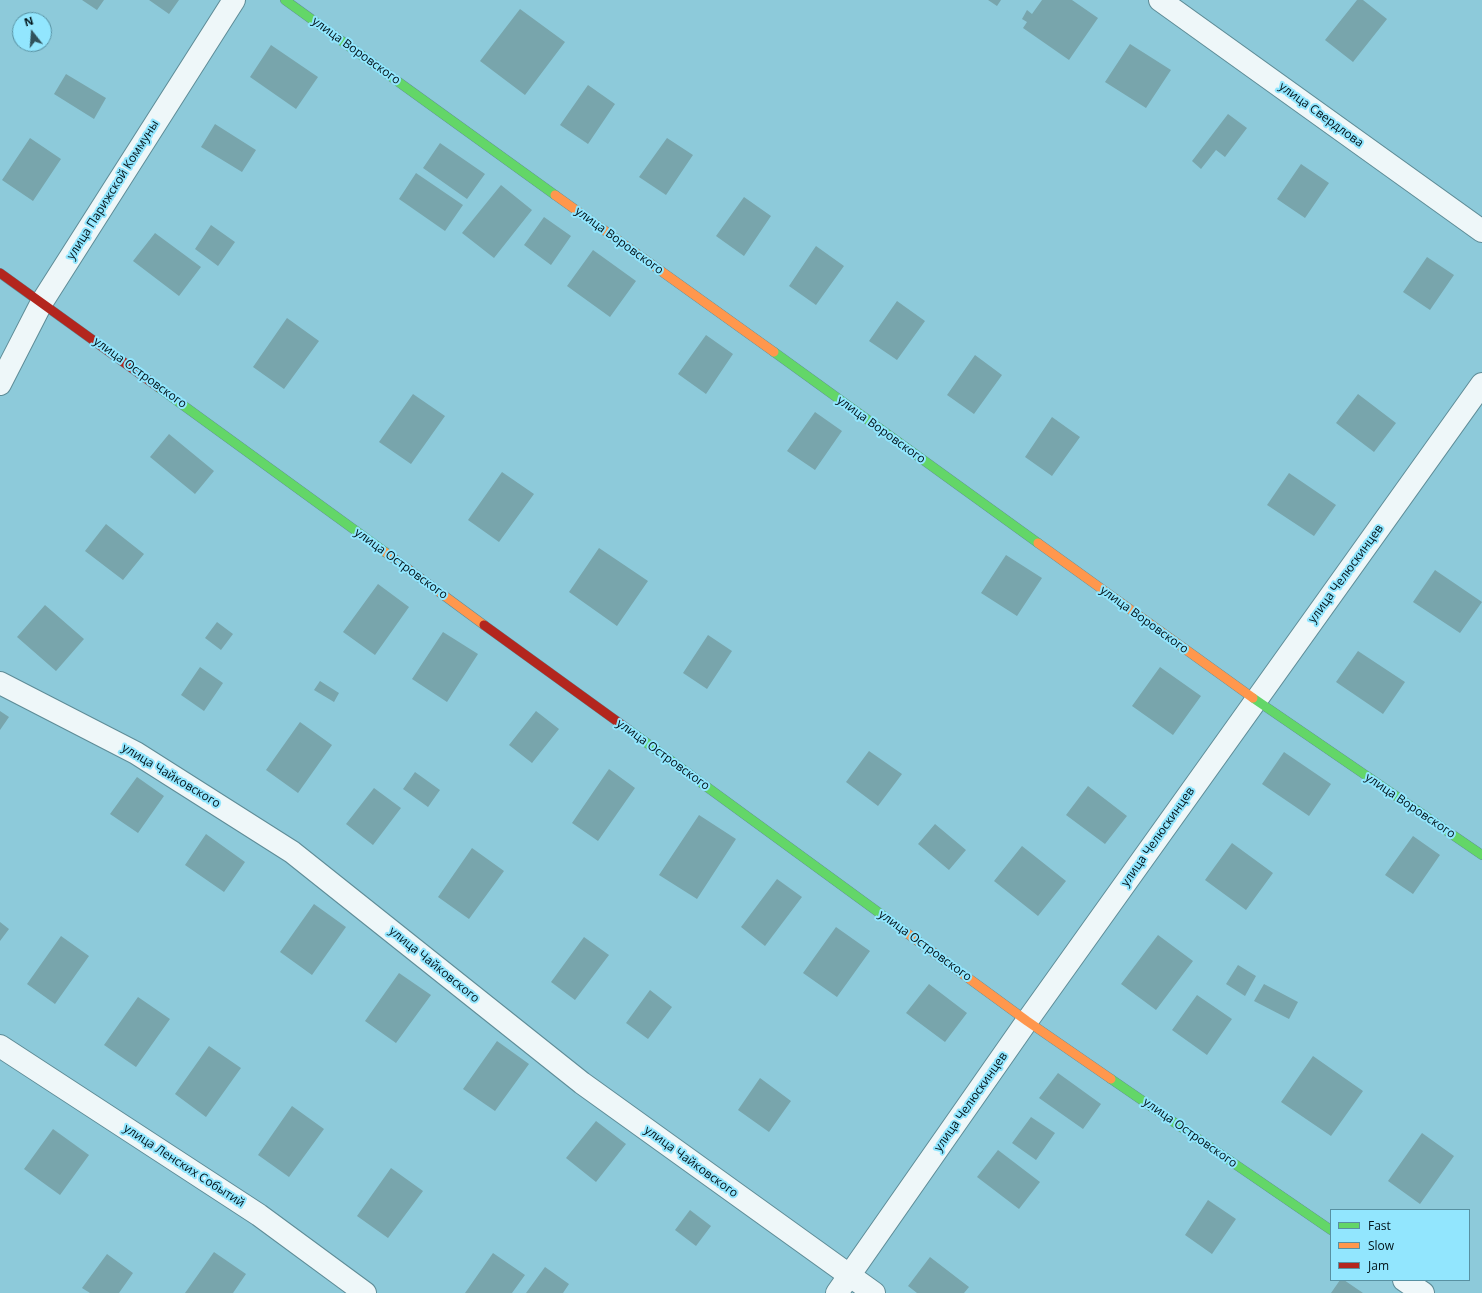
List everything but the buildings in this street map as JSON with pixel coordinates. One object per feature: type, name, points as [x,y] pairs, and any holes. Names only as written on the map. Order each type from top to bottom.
[{"type":"street","name":"улица Парижской Коммуны","points":[[0,384],[42,302],[234,0]]},
{"type":"street","name":"улица Воровского","points":[[285,0],[1256,700],[1482,855]]},
{"type":"street","name":"улица Свердлова","points":[[1160,0],[1482,231]]},
{"type":"street","name":"улица Островского","points":[[0,273],[42,302],[1027,1021],[1330,1229]]},
{"type":"street","name":"улица Челюскинцев","points":[[843,1284],[1027,1021],[1482,384]]},
{"type":"street","name":"улица Чайковского","points":[[0,683],[136,753],[292,852],[582,1083],[843,1284],[874,1293]]},
{"type":"street","name":"улица Ленских Событий","points":[[0,1046],[259,1215],[365,1293]]},
{"type":"street","points":[[1405,1281],[1423,1293]]},
{"type":"traffic: fast","points":[[285,0],[555,195]]},
{"type":"traffic: fast","points":[[774,352],[1038,543]]},
{"type":"traffic: fast","points":[[158,387],[385,552]]},
{"type":"traffic: fast","points":[[1253,698],[1482,855]]},
{"type":"traffic: fast","points":[[629,730],[904,931]]},
{"type":"traffic: fast","points":[[1111,1079],[1330,1229]]},
{"type":"traffic: slow","points":[[555,195],[774,352]]},
{"type":"traffic: slow","points":[[1038,543],[1253,698]]},
{"type":"traffic: slow","points":[[385,552],[484,625]]},
{"type":"traffic: slow","points":[[904,931],[1027,1021],[1111,1079]]},
{"type":"traffic: jam","points":[[0,273],[158,387]]},
{"type":"traffic: jam","points":[[484,625],[629,730]]}]
